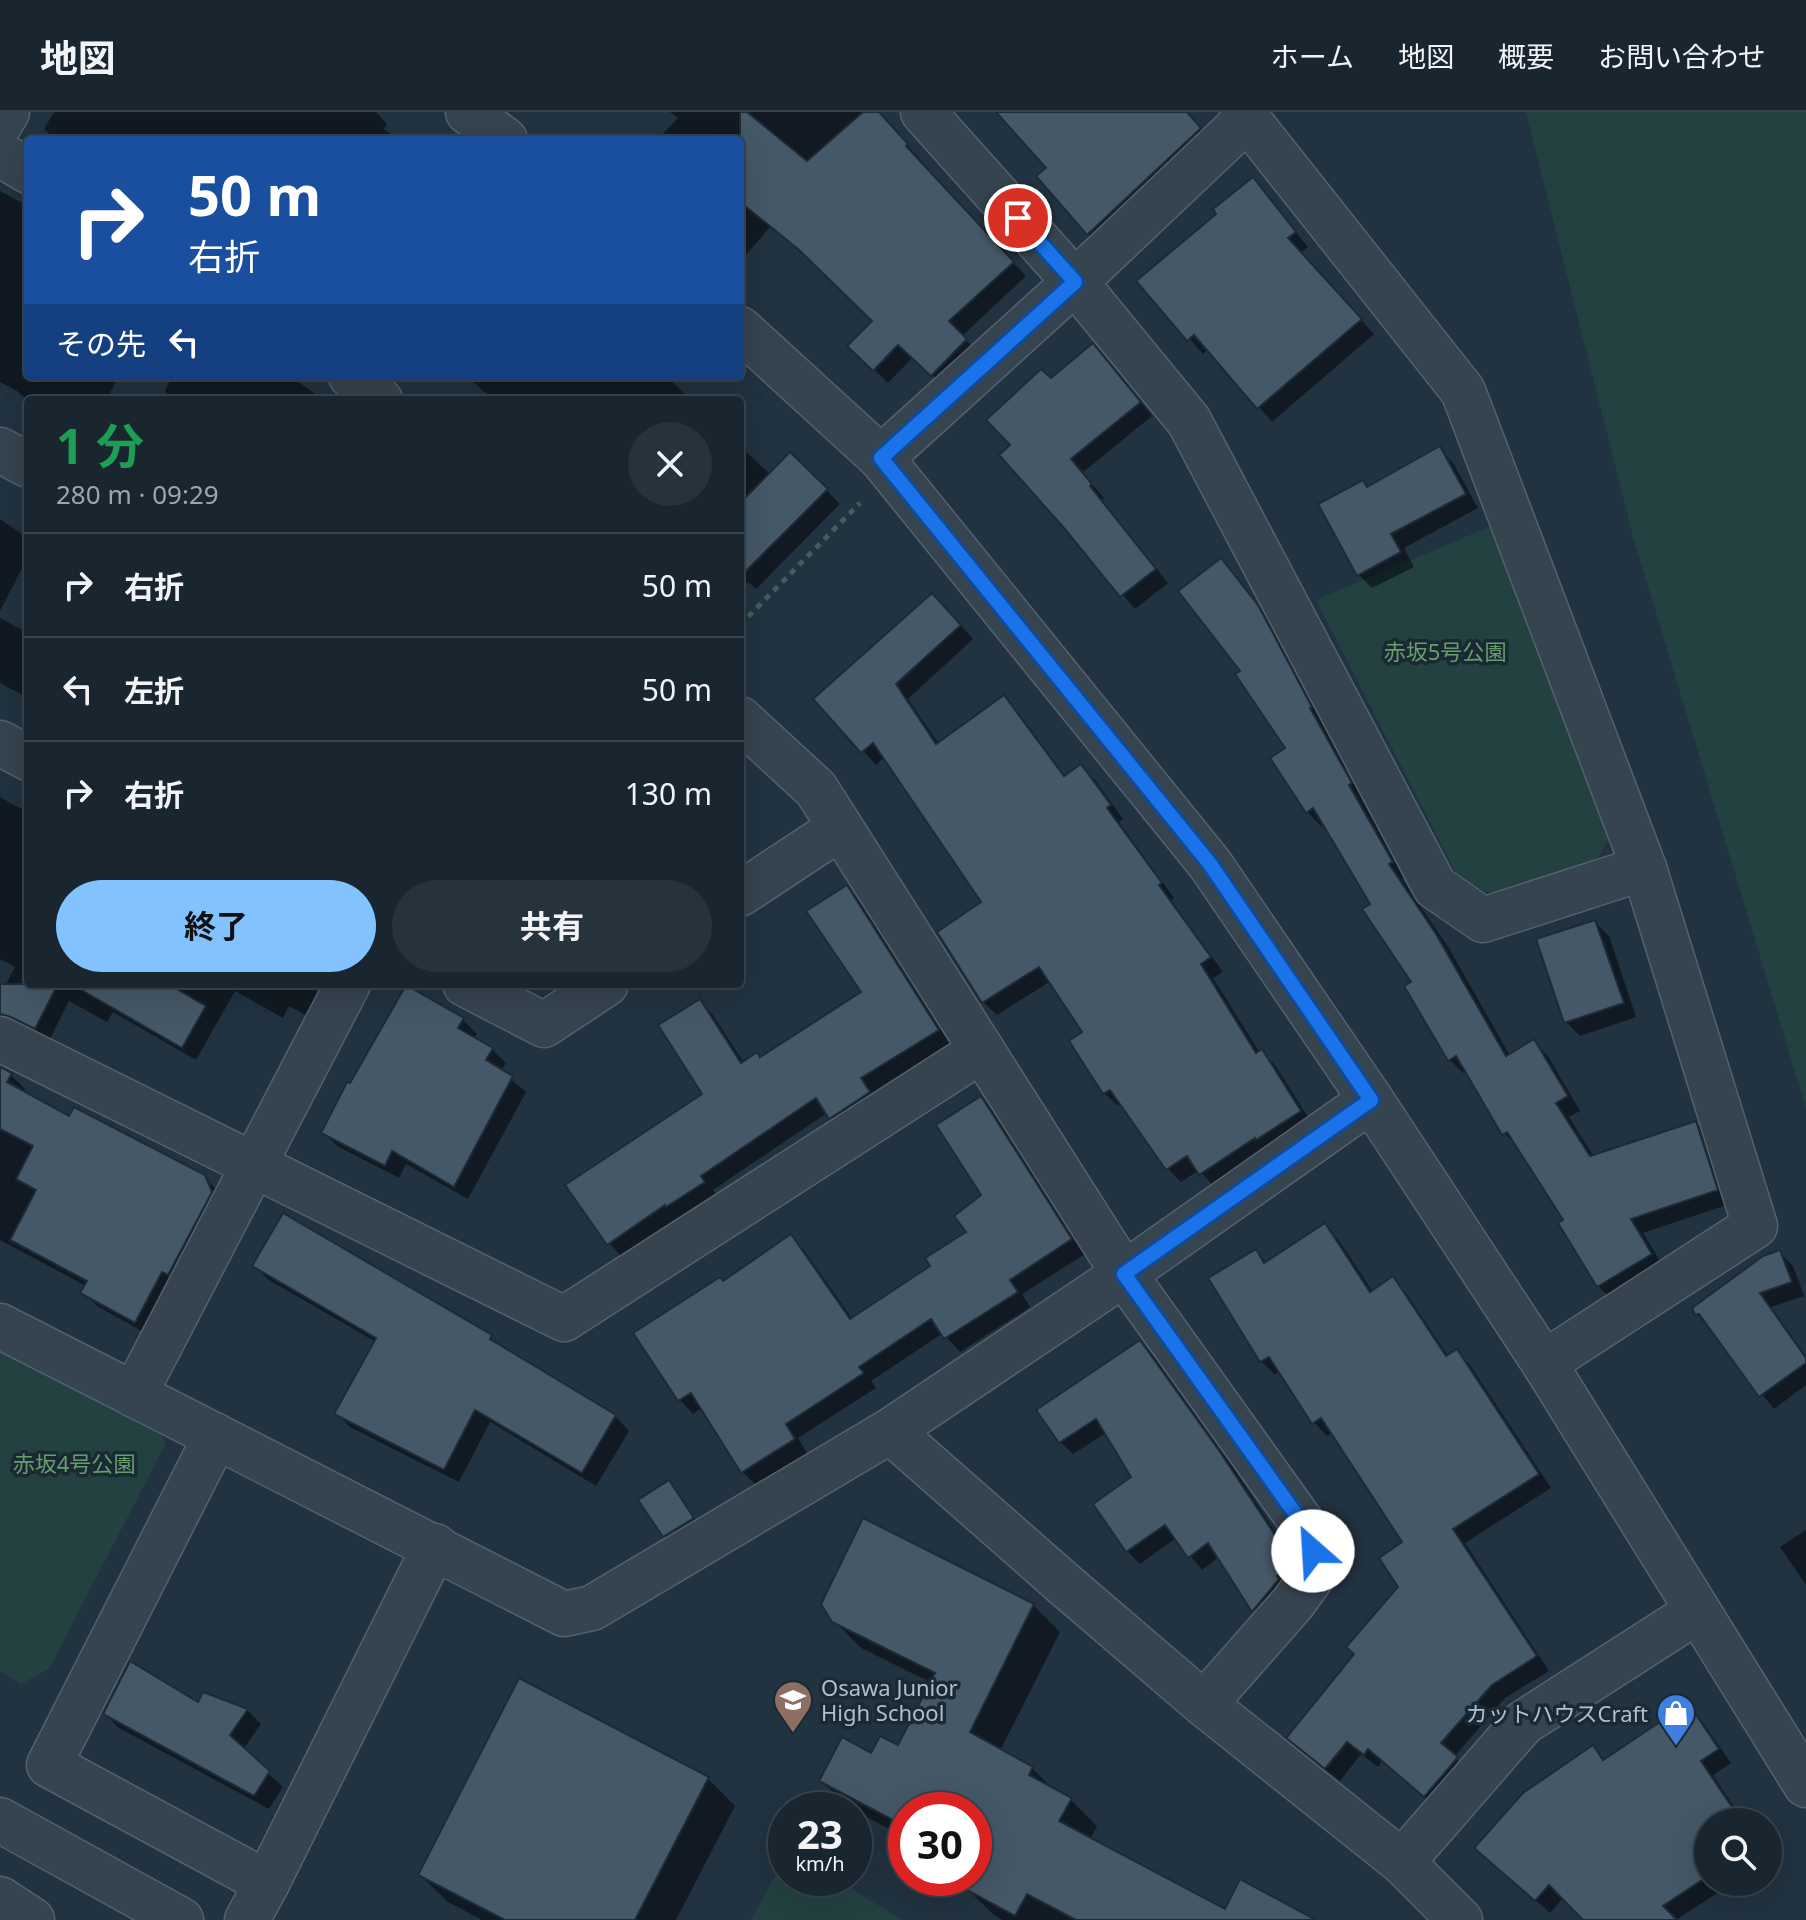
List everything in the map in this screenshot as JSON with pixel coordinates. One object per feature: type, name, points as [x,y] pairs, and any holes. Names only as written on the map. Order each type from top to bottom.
[{"type":"street","points":[[0,124],[7,112]]},
{"type":"street","points":[[468,112],[500,136]]},
{"type":"street","points":[[923,112],[1075,282],[1189,421],[1435,887],[1483,920],[1644,868]]},
{"type":"street","points":[[886,465],[1245,115],[1463,391],[1644,868],[1755,1226],[1544,1363]]},
{"type":"street","points":[[0,154],[24,169]]},
{"type":"street","points":[[744,333],[886,465],[1210,864],[1371,1100],[1544,1363],[1806,1785]]},
{"type":"street","points":[[356,380],[375,396]]},
{"type":"street","points":[[0,450],[24,463]]},
{"type":"street","points":[[744,723],[816,789],[1124,1274],[1302,1523],[1313,1551],[1311,1578],[1204,1704]]},
{"type":"street","points":[[0,743],[24,756]]},
{"type":"street","points":[[744,891],[840,828]]},
{"type":"street","points":[[134,1395],[346,988]]},
{"type":"street","points":[[473,988],[544,1025],[600,988]]},
{"type":"street","points":[[0,1039],[564,1319],[982,1050]]},
{"type":"street","points":[[0,1326],[564,1614],[592,1608],[890,1431],[1124,1274],[1371,1100]]},
{"type":"street","points":[[890,1431],[1204,1704],[1402,1862],[1460,1920]]},
{"type":"street","points":[[216,1436],[49,1765],[257,1901],[435,1546]]},
{"type":"street","points":[[1402,1862],[1523,1723],[1696,1612]]},
{"type":"street","points":[[0,1820],[181,1920]]},
{"type":"street","points":[[0,1899],[32,1920]]},
{"type":"path","points":[[744,621],[886,465]]},
{"type":"green space","points":[[1526,112],[1806,112],[1806,1108],[1633,537]]},
{"type":"green space","name":"赤坂5号公園","points":[[1496,524],[1610,835],[1596,862],[1492,894],[1460,881],[1316,600]]},
{"type":"green space","name":"赤坂4号公園","points":[[0,1345],[152,1421],[166,1443],[49,1669],[21,1684],[0,1671]]},
{"type":"green space","points":[[768,1889],[768,1896],[863,1896],[903,1920],[751,1920]]},
{"type":"building","points":[[740,112],[747,112],[807,161],[863,112],[879,112],[908,144],[906,146],[1014,262],[949,321],[967,339],[931,376],[898,345],[873,371],[847,346],[872,321],[798,249],[744,205],[744,136],[740,136]]},
{"type":"building","points":[[996,112],[1187,112],[1201,128],[1087,235],[1036,176],[1046,168]]},
{"type":"building","points":[[1253,177],[1296,232],[1288,238],[1362,319],[1257,409],[1194,335],[1187,341],[1136,281],[1216,214],[1213,209]]},
{"type":"building","points":[[1093,343],[1141,402],[1071,459],[1156,569],[1120,597],[999,455],[1010,445],[986,420],[1041,369],[1051,378]]},
{"type":"building","points":[[1440,446],[1466,494],[1391,534],[1401,552],[1357,576],[1318,504],[1363,480],[1367,487]]},
{"type":"building","points":[[790,452],[828,489],[744,573],[744,499]]},
{"type":"building","points":[[1221,558],[1258,605],[1352,783],[1349,785],[1393,862],[1389,864],[1436,934],[1506,1056],[1534,1039],[1568,1096],[1556,1103],[1590,1156],[1696,1121],[1718,1190],[1631,1219],[1652,1254],[1597,1287],[1558,1223],[1563,1220],[1507,1132],[1502,1135],[1456,1056],[1448,1061],[1404,986],[1411,982],[1362,909],[1370,904],[1313,808],[1306,813],[1270,758],[1285,748],[1235,674],[1240,671],[1178,591]]},
{"type":"building","points":[[932,593],[961,625],[896,684],[936,744],[1004,695],[1064,776],[1081,764],[1111,805],[1107,808],[1211,957],[1201,964],[1256,1053],[1262,1049],[1301,1111],[1199,1175],[1187,1156],[1166,1170],[1110,1090],[1103,1094],[1069,1041],[1082,1032],[1039,967],[982,1003],[937,932],[981,902],[873,743],[861,753],[813,699]]},
{"type":"building","points":[[847,885],[939,1030],[861,1078],[870,1092],[829,1119],[816,1098],[701,1176],[705,1182],[607,1245],[565,1185],[702,1094],[658,1025],[700,999],[741,1063],[757,1052],[760,1057],[861,992],[806,911]]},
{"type":"building","points":[[1595,920],[1624,1003],[1564,1023],[1536,939]]},
{"type":"building","points":[[0,984],[56,988],[35,1029],[0,1014]]},
{"type":"building","points":[[78,988],[175,988],[206,1006],[182,1048]]},
{"type":"building","points":[[404,988],[411,988],[464,1018],[458,1028],[493,1048],[486,1060],[513,1076],[454,1187],[392,1151],[385,1166],[321,1133],[347,1082],[350,1083]]},
{"type":"building","points":[[0,1067],[12,1073],[7,1082],[69,1116],[74,1107],[205,1175],[212,1192],[168,1275],[162,1272],[135,1323],[80,1293],[87,1281],[10,1240],[36,1190],[16,1179],[33,1146],[0,1129]]},
{"type":"building","points":[[981,1096],[1072,1239],[1010,1280],[1018,1292],[944,1339],[931,1319],[859,1367],[864,1373],[786,1424],[795,1439],[741,1473],[691,1393],[678,1401],[633,1333],[720,1277],[723,1281],[791,1234],[850,1319],[930,1266],[925,1258],[966,1232],[954,1216],[981,1195],[936,1125]]},
{"type":"building","points":[[283,1213],[492,1335],[490,1339],[616,1415],[582,1473],[475,1410],[444,1470],[334,1414],[376,1338],[252,1266]]},
{"type":"building","points":[[1325,1223],[1370,1292],[1393,1276],[1446,1356],[1457,1349],[1539,1474],[1453,1529],[1537,1656],[1492,1685],[1441,1743],[1458,1757],[1424,1797],[1368,1749],[1364,1755],[1347,1742],[1325,1769],[1286,1738],[1354,1654],[1346,1647],[1398,1587],[1379,1558],[1402,1542],[1321,1418],[1312,1424],[1269,1357],[1260,1362],[1208,1278],[1256,1249],[1264,1263]]},
{"type":"building","points":[[1780,1250],[1792,1282],[1760,1293],[1806,1358],[1806,1363],[1759,1397],[1692,1308],[1763,1256]]},
{"type":"building","points":[[1140,1340],[1287,1553],[1287,1569],[1277,1576],[1279,1579],[1252,1612],[1208,1543],[1188,1558],[1165,1525],[1126,1552],[1093,1504],[1131,1477],[1096,1419],[1059,1443],[1036,1410]]},
{"type":"building","points":[[669,1480],[694,1518],[663,1537],[638,1500]]},
{"type":"building","points":[[863,1518],[1034,1604],[970,1732],[1033,1767],[1029,1775],[1072,1798],[1059,1821],[1225,1909],[1240,1879],[1316,1920],[1076,1920],[1027,1894],[1015,1916],[978,1896],[992,1896],[992,1792],[888,1792],[888,1817],[872,1809],[872,1792],[840,1792],[819,1781],[842,1737],[871,1753],[880,1736],[898,1745],[935,1673],[832,1622],[821,1604]]},
{"type":"building","points":[[130,1661],[198,1702],[203,1692],[248,1709],[230,1735],[270,1771],[254,1796],[103,1714]]},
{"type":"building","points":[[519,1678],[709,1777],[635,1920],[505,1920],[418,1875]]},
{"type":"building","points":[[1688,1703],[1719,1749],[1701,1761],[1733,1808],[1694,1808],[1694,1885],[1663,1906],[1677,1920],[1583,1920],[1549,1885],[1535,1901],[1474,1848],[1523,1793],[1593,1745],[1603,1760]]},
{"type":"place","name":"Osawa Junior High School","points":[[793,1734]]},
{"type":"place","name":"カットハウスCraft","points":[[1676,1747]]},
{"type":"route","points":[[1018,218],[1075,282],[881,458],[1210,864],[1371,1100],[1124,1274],[1302,1523],[1313,1551]]}]
